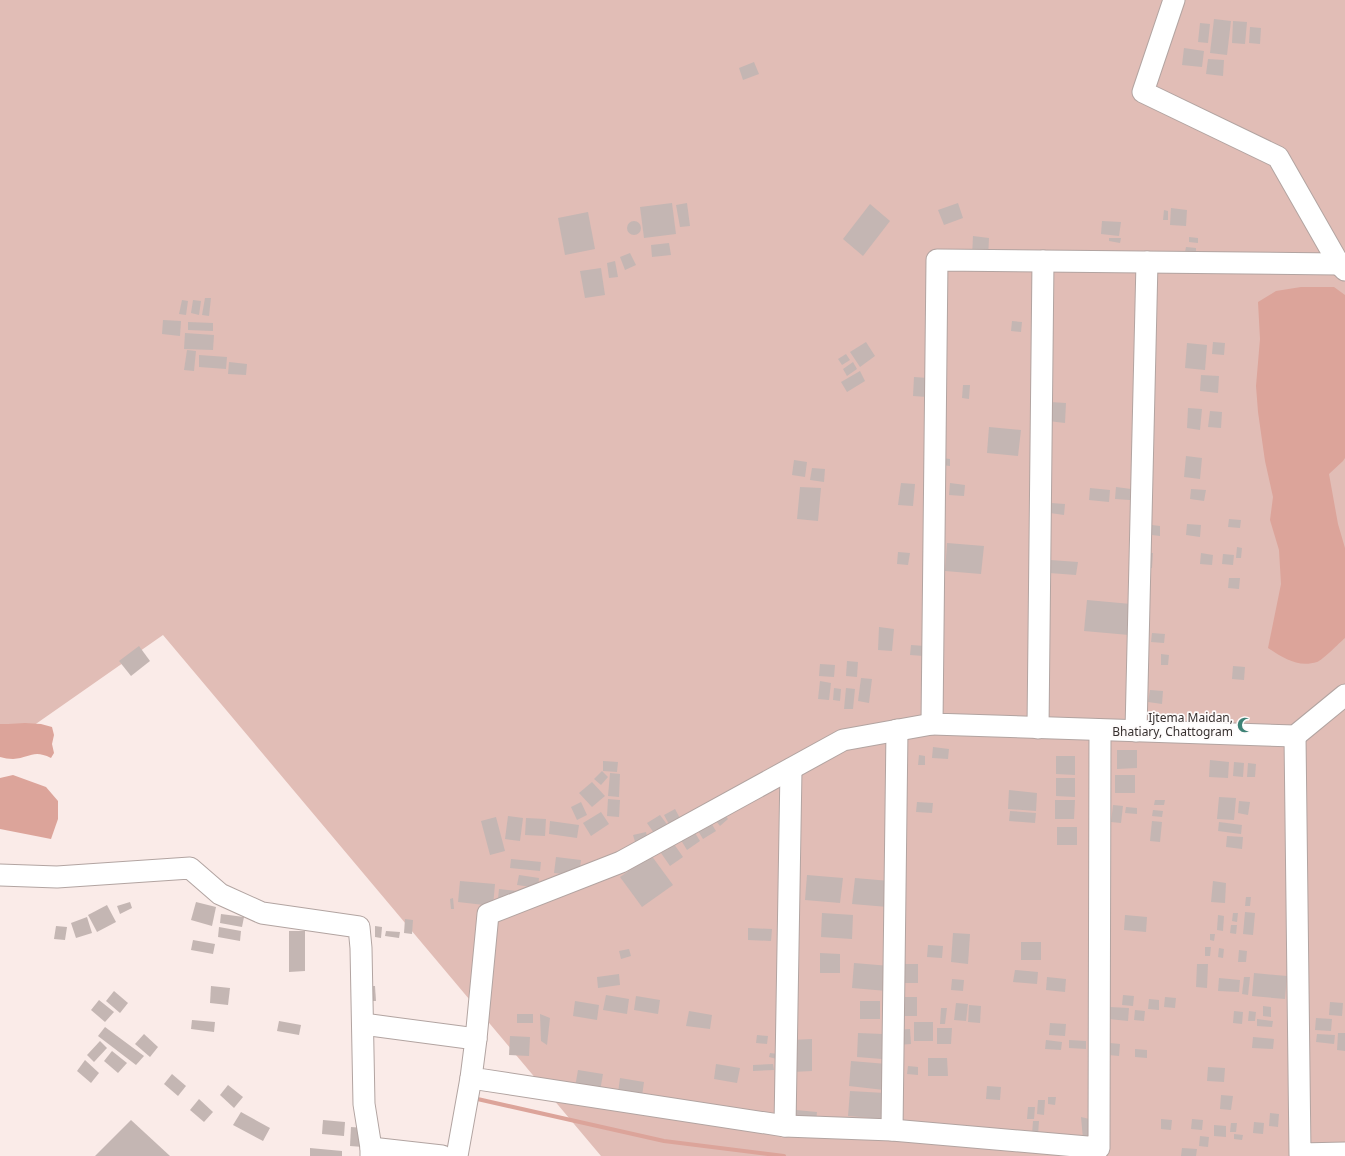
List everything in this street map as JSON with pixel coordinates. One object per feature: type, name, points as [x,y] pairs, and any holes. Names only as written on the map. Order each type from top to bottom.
[{"type":"street","points":[[1174,0],[1143,92],[1278,157],[1342,267]]},
{"type":"street","points":[[932,724],[936,260],[1147,262],[1342,267]]},
{"type":"street","points":[[1038,728],[1043,261]]},
{"type":"street","points":[[1136,731],[1147,262]]},
{"type":"street","points":[[457,1156],[471,1078],[476,1039],[488,914],[621,862],[843,740],[932,724],[1295,736],[1345,695]]},
{"type":"street","points":[[892,1130],[897,730]]},
{"type":"street","points":[[471,1078],[785,1126],[892,1130],[1100,1148],[1100,730]]},
{"type":"street","points":[[1295,736],[1300,1154],[1345,1153]]},
{"type":"street","points":[[785,1126],[791,769]]},
{"type":"street","points":[[0,875],[57,877],[190,868],[220,894],[262,913],[359,927],[361,948],[364,1104],[371,1152],[442,1156]]},
{"type":"street","points":[[363,1024],[476,1039]]},
{"type":"shaded area","points":[[0,0],[1345,0],[1345,1156],[601,1156],[163,635],[0,749]]},
{"type":"shaded area","points":[[1301,287],[1334,287],[1345,295],[1345,458],[1329,474],[1338,524],[1345,548],[1345,638],[1320,661],[1310,664],[1291,661],[1268,648],[1281,584],[1279,550],[1270,520],[1273,497],[1265,461],[1256,386],[1260,339],[1258,302],[1276,291]]},
{"type":"shaded area","points":[[0,724],[41,724],[52,727],[54,735],[52,744],[54,753],[51,758],[40,754],[13,759],[0,757]]},
{"type":"shaded area","points":[[13,775],[46,787],[58,801],[58,819],[51,839],[0,829],[0,778]]},
{"type":"building","points":[[1214,19],[1231,21],[1227,55],[1210,53]]},
{"type":"building","points":[[1233,21],[1247,22],[1245,44],[1232,43]]},
{"type":"building","points":[[1200,23],[1210,24],[1208,43],[1198,42]]},
{"type":"building","points":[[1250,27],[1261,28],[1260,44],[1249,43]]},
{"type":"building","points":[[1184,48],[1204,51],[1202,67],[1182,65]]},
{"type":"building","points":[[1208,59],[1224,60],[1223,76],[1206,74]]},
{"type":"building","points":[[754,62],[759,74],[743,80],[739,68]]},
{"type":"building","points":[[672,203],[676,234],[644,238],[640,207]]},
{"type":"building","points":[[687,203],[690,226],[680,227],[676,205]]},
{"type":"building","points":[[958,203],[963,218],[944,225],[938,210]]},
{"type":"building","points":[[870,204],[890,221],[863,256],[843,239]]},
{"type":"building","points":[[1171,208],[1187,210],[1186,226],[1170,225]]},
{"type":"building","points":[[1164,210],[1168,211],[1168,220],[1163,220]]},
{"type":"building","points":[[588,212],[595,249],[565,255],[558,218]]},
{"type":"building","points":[[634,221],[639,223],[641,228],[639,233],[634,235],[629,233],[627,228],[629,223]]},
{"type":"building","points":[[1102,221],[1121,222],[1119,236],[1101,234]]},
{"type":"building","points":[[973,236],[989,238],[988,259],[972,257]]},
{"type":"building","points":[[1189,237],[1198,238],[1198,243],[1189,242]]},
{"type":"building","points":[[1109,238],[1121,238],[1120,243],[1109,241]]},
{"type":"building","points":[[669,243],[671,255],[652,257],[651,245]]},
{"type":"building","points":[[1186,247],[1196,248],[1196,252],[1185,252]]},
{"type":"building","points":[[630,253],[636,265],[625,270],[620,257]]},
{"type":"building","points":[[615,261],[618,277],[609,278],[607,263]]},
{"type":"building","points":[[601,268],[605,295],[585,298],[580,271]]},
{"type":"building","points":[[205,298],[211,298],[209,316],[202,315]]},
{"type":"building","points":[[182,300],[188,301],[186,315],[179,314]]},
{"type":"building","points":[[193,300],[201,301],[199,315],[191,313]]},
{"type":"building","points":[[163,320],[181,321],[180,336],[162,334]]},
{"type":"building","points":[[1012,321],[1022,322],[1021,332],[1011,331]]},
{"type":"building","points":[[188,322],[213,323],[213,331],[188,330]]},
{"type":"building","points":[[185,333],[214,335],[213,350],[184,349]]},
{"type":"building","points":[[866,342],[875,356],[860,367],[850,352]]},
{"type":"building","points":[[1213,342],[1225,343],[1224,355],[1212,354]]},
{"type":"building","points":[[1187,343],[1207,345],[1205,370],[1185,368]]},
{"type":"building","points":[[187,350],[196,351],[194,371],[184,370]]},
{"type":"building","points":[[846,354],[850,360],[842,365],[838,359]]},
{"type":"building","points":[[199,355],[227,357],[226,369],[199,367]]},
{"type":"building","points":[[229,362],[247,364],[246,375],[228,374]]},
{"type":"building","points":[[853,362],[857,369],[847,376],[843,369]]},
{"type":"building","points":[[860,371],[865,381],[847,392],[841,382]]},
{"type":"building","points":[[1201,375],[1219,376],[1218,393],[1200,391]]},
{"type":"building","points":[[914,377],[928,378],[927,397],[913,396]]},
{"type":"building","points":[[963,385],[970,385],[969,399],[962,398]]},
{"type":"building","points":[[1050,402],[1066,403],[1065,423],[1048,421]]},
{"type":"building","points":[[1188,408],[1202,409],[1200,430],[1187,428]]},
{"type":"building","points":[[1210,411],[1222,412],[1221,428],[1208,427]]},
{"type":"building","points":[[989,427],[1021,430],[1018,456],[987,453]]},
{"type":"building","points":[[1186,456],[1202,458],[1200,479],[1184,477]]},
{"type":"building","points":[[942,458],[950,459],[950,466],[942,465]]},
{"type":"building","points":[[794,460],[807,462],[805,477],[792,475]]},
{"type":"building","points":[[812,468],[825,469],[824,482],[810,480]]},
{"type":"building","points":[[901,483],[915,484],[913,506],[898,505]]},
{"type":"building","points":[[950,483],[965,485],[964,496],[949,495]]},
{"type":"building","points":[[800,487],[821,488],[818,521],[797,519]]},
{"type":"building","points":[[1116,487],[1131,489],[1130,500],[1115,499]]},
{"type":"building","points":[[1090,488],[1110,490],[1109,502],[1089,500]]},
{"type":"building","points":[[1191,489],[1206,490],[1204,501],[1190,499]]},
{"type":"building","points":[[1051,503],[1065,504],[1064,515],[1050,513]]},
{"type":"building","points":[[1229,519],[1241,520],[1240,528],[1228,527]]},
{"type":"building","points":[[1187,524],[1201,525],[1200,537],[1186,535]]},
{"type":"building","points":[[1152,525],[1160,526],[1160,536],[1152,535]]},
{"type":"building","points":[[947,543],[984,546],[981,574],[945,571]]},
{"type":"building","points":[[1237,547],[1242,548],[1241,558],[1236,558]]},
{"type":"building","points":[[898,552],[910,553],[908,565],[897,564]]},
{"type":"building","points":[[1149,553],[1153,553],[1152,568],[1147,568]]},
{"type":"building","points":[[1201,553],[1213,555],[1212,565],[1200,564]]},
{"type":"building","points":[[1223,554],[1234,555],[1233,565],[1222,564]]},
{"type":"building","points":[[1050,560],[1078,562],[1076,575],[1049,573]]},
{"type":"building","points":[[1229,578],[1240,578],[1239,589],[1228,588]]},
{"type":"building","points":[[1087,600],[1131,604],[1129,635],[1084,631]]},
{"type":"building","points":[[879,627],[894,629],[892,651],[878,650]]},
{"type":"building","points":[[1152,633],[1165,634],[1164,643],[1151,642]]},
{"type":"building","points":[[911,645],[925,646],[924,656],[910,655]]},
{"type":"building","points":[[139,646],[150,661],[131,676],[119,661]]},
{"type":"building","points":[[1161,654],[1169,655],[1168,665],[1161,665]]},
{"type":"building","points":[[847,661],[858,662],[857,677],[846,676]]},
{"type":"building","points":[[820,664],[835,665],[834,677],[819,676]]},
{"type":"building","points":[[1233,666],[1245,667],[1244,680],[1232,679]]},
{"type":"building","points":[[861,678],[872,679],[869,703],[858,701]]},
{"type":"building","points":[[820,681],[831,683],[829,700],[818,699]]},
{"type":"building","points":[[834,688],[841,689],[840,701],[833,700]]},
{"type":"building","points":[[846,688],[855,689],[853,709],[844,709]]},
{"type":"building","points":[[1150,690],[1163,691],[1162,704],[1148,702]]},
{"type":"building","points":[[933,747],[949,749],[948,759],[932,758]]},
{"type":"building","points":[[1117,750],[1137,750],[1137,768],[1117,769]]},
{"type":"building","points":[[919,755],[925,756],[925,765],[918,765]]},
{"type":"building","points":[[1056,756],[1075,756],[1075,775],[1056,774]]},
{"type":"building","points":[[1210,760],[1229,762],[1228,778],[1209,777]]},
{"type":"building","points":[[603,761],[618,762],[617,772],[603,771]]},
{"type":"building","points":[[1234,762],[1244,763],[1243,777],[1233,776]]},
{"type":"building","points":[[1248,763],[1256,764],[1255,777],[1247,777]]},
{"type":"building","points":[[602,771],[608,777],[601,785],[594,779]]},
{"type":"building","points":[[610,773],[620,774],[619,797],[608,796]]},
{"type":"building","points":[[1115,775],[1135,775],[1135,793],[1115,793]]},
{"type":"building","points":[[1056,778],[1075,778],[1075,797],[1056,796]]},
{"type":"building","points":[[592,782],[605,796],[592,807],[579,793]]},
{"type":"building","points":[[1009,790],[1037,793],[1036,811],[1008,809]]},
{"type":"building","points":[[1219,797],[1236,798],[1234,820],[1217,819]]},
{"type":"building","points":[[608,799],[620,800],[619,817],[607,816]]},
{"type":"building","points":[[1055,800],[1075,800],[1074,819],[1055,819]]},
{"type":"building","points":[[1155,800],[1165,800],[1164,805],[1154,805]]},
{"type":"building","points":[[1239,801],[1250,802],[1248,815],[1238,813]]},
{"type":"building","points":[[581,802],[587,815],[577,820],[571,807]]},
{"type":"building","points":[[917,802],[933,803],[932,813],[916,812]]},
{"type":"building","points":[[1113,805],[1123,806],[1121,823],[1111,822]]},
{"type":"building","points":[[1126,807],[1137,808],[1137,814],[1125,813]]},
{"type":"building","points":[[675,809],[682,822],[671,828],[664,815]]},
{"type":"building","points":[[721,810],[728,819],[720,826],[713,817]]},
{"type":"building","points":[[1153,810],[1163,811],[1162,817],[1152,816]]},
{"type":"building","points":[[1010,811],[1036,813],[1035,823],[1009,821]]},
{"type":"building","points":[[601,812],[609,824],[591,836],[583,823]]},
{"type":"building","points":[[660,815],[669,827],[656,836],[647,823]]},
{"type":"building","points":[[508,816],[523,818],[520,841],[505,839]]},
{"type":"building","points":[[496,817],[505,851],[490,855],[481,821]]},
{"type":"building","points":[[526,818],[546,819],[545,836],[525,835]]},
{"type":"building","points":[[708,818],[716,831],[703,839],[695,826]]},
{"type":"building","points":[[550,821],[579,825],[577,838],[549,834]]},
{"type":"building","points":[[1152,821],[1162,822],[1160,842],[1150,841]]},
{"type":"building","points":[[1219,822],[1242,825],[1241,834],[1218,831]]},
{"type":"building","points":[[1057,827],[1077,827],[1077,845],[1057,845]]},
{"type":"building","points":[[692,828],[700,841],[687,850],[679,837]]},
{"type":"building","points":[[646,832],[648,841],[636,845],[633,835]]},
{"type":"building","points":[[1227,836],[1243,837],[1242,849],[1226,847]]},
{"type":"building","points":[[674,844],[683,857],[670,866],[661,853]]},
{"type":"building","points":[[651,855],[673,885],[642,907],[620,877]]},
{"type":"building","points":[[556,857],[581,860],[579,876],[554,873]]},
{"type":"building","points":[[511,859],[541,862],[540,871],[510,868]]},
{"type":"building","points":[[519,875],[539,878],[538,888],[517,885]]},
{"type":"building","points":[[807,875],[843,878],[840,903],[805,900]]},
{"type":"building","points":[[855,878],[890,881],[888,907],[852,904]]},
{"type":"building","points":[[460,881],[495,884],[493,906],[458,902]]},
{"type":"building","points":[[1213,881],[1226,883],[1225,903],[1211,902]]},
{"type":"building","points":[[499,889],[517,891],[516,901],[498,899]]},
{"type":"building","points":[[1246,897],[1251,897],[1250,906],[1245,906]]},
{"type":"building","points":[[453,898],[454,909],[451,909],[450,899]]},
{"type":"building","points":[[130,902],[132,908],[120,914],[117,906]]},
{"type":"building","points":[[196,902],[216,907],[212,926],[191,920]]},
{"type":"building","points":[[107,905],[116,922],[97,932],[88,915]]},
{"type":"building","points":[[1245,912],[1255,913],[1253,935],[1243,934]]},
{"type":"building","points":[[822,913],[853,915],[852,939],[821,937]]},
{"type":"building","points":[[1233,913],[1238,913],[1237,922],[1232,921]]},
{"type":"building","points":[[221,914],[244,917],[242,927],[220,923]]},
{"type":"building","points":[[1125,915],[1147,917],[1146,932],[1124,930]]},
{"type":"building","points":[[1218,915],[1224,916],[1223,931],[1217,930]]},
{"type":"building","points":[[87,917],[92,933],[76,938],[71,923]]},
{"type":"building","points":[[405,919],[413,920],[412,934],[404,933]]},
{"type":"building","points":[[1231,925],[1237,925],[1236,934],[1230,933]]},
{"type":"building","points":[[56,926],[67,927],[65,940],[54,939]]},
{"type":"building","points":[[375,926],[382,927],[381,938],[375,937]]},
{"type":"building","points":[[219,927],[241,931],[240,941],[218,937]]},
{"type":"building","points":[[748,928],[772,929],[771,941],[748,940]]},
{"type":"building","points":[[289,931],[305,931],[305,971],[289,972]]},
{"type":"building","points":[[386,931],[400,932],[399,938],[385,936]]},
{"type":"building","points":[[953,933],[970,934],[968,964],[951,962]]},
{"type":"building","points":[[1210,934],[1215,934],[1214,941],[1210,940]]},
{"type":"building","points":[[193,940],[215,944],[213,954],[191,950]]},
{"type":"building","points":[[1021,942],[1041,942],[1041,960],[1021,960]]},
{"type":"building","points":[[928,945],[943,946],[942,958],[927,957]]},
{"type":"building","points":[[1205,947],[1211,947],[1210,956],[1205,956]]},
{"type":"building","points":[[1219,948],[1224,949],[1223,958],[1218,957]]},
{"type":"building","points":[[629,949],[631,956],[621,959],[619,951]]},
{"type":"building","points":[[1239,950],[1247,951],[1246,962],[1238,962]]},
{"type":"building","points":[[820,953],[840,954],[840,973],[820,973]]},
{"type":"building","points":[[854,963],[890,966],[887,991],[852,988]]},
{"type":"building","points":[[898,964],[918,964],[918,983],[898,983]]},
{"type":"building","points":[[1197,964],[1208,964],[1207,988],[1196,987]]},
{"type":"building","points":[[1015,970],[1038,972],[1037,984],[1013,982]]},
{"type":"building","points":[[1254,973],[1287,976],[1285,999],[1252,996]]},
{"type":"building","points":[[619,974],[620,985],[598,988],[597,977]]},
{"type":"building","points":[[1047,977],[1066,979],[1065,992],[1046,990]]},
{"type":"building","points":[[1244,977],[1250,977],[1248,995],[1242,994]]},
{"type":"building","points":[[1219,978],[1240,980],[1239,992],[1218,991]]},
{"type":"building","points":[[952,979],[964,980],[963,991],[951,990]]},
{"type":"building","points":[[211,986],[230,988],[228,1005],[210,1003]]},
{"type":"building","points":[[364,986],[375,986],[376,1001],[365,1001]]},
{"type":"building","points":[[114,991],[128,1003],[120,1013],[106,1001]]},
{"type":"building","points":[[606,995],[629,999],[627,1014],[603,1010]]},
{"type":"building","points":[[1123,995],[1134,996],[1133,1006],[1122,1005]]},
{"type":"building","points":[[636,996],[660,1000],[658,1014],[634,1010]]},
{"type":"building","points":[[897,997],[917,997],[917,1016],[897,1016]]},
{"type":"building","points":[[1165,997],[1176,998],[1175,1008],[1164,1007]]},
{"type":"building","points":[[1149,999],[1159,1000],[1159,1010],[1148,1009]]},
{"type":"building","points":[[99,1000],[114,1012],[105,1022],[91,1010]]},
{"type":"building","points":[[575,1001],[599,1005],[597,1020],[573,1016]]},
{"type":"building","points":[[860,1001],[880,1001],[880,1019],[860,1019]]},
{"type":"building","points":[[1330,1002],[1343,1003],[1342,1016],[1329,1015]]},
{"type":"building","points":[[956,1003],[968,1004],[966,1021],[954,1020]]},
{"type":"building","points":[[969,1005],[981,1006],[980,1023],[968,1022]]},
{"type":"building","points":[[1263,1006],[1271,1007],[1271,1017],[1263,1016]]},
{"type":"building","points":[[1110,1007],[1129,1008],[1128,1021],[1109,1019]]},
{"type":"building","points":[[941,1008],[947,1008],[945,1024],[940,1024]]},
{"type":"building","points":[[1135,1010],[1145,1011],[1144,1021],[1134,1020]]},
{"type":"building","points":[[689,1011],[712,1015],[710,1029],[686,1026]]},
{"type":"building","points":[[1234,1011],[1243,1012],[1242,1024],[1233,1023]]},
{"type":"building","points":[[1249,1011],[1256,1012],[1255,1021],[1248,1021]]},
{"type":"building","points":[[517,1014],[533,1014],[533,1023],[517,1023]]},
{"type":"building","points":[[540,1014],[550,1018],[547,1045],[541,1041]]},
{"type":"building","points":[[1316,1018],[1332,1019],[1331,1031],[1315,1030]]},
{"type":"building","points":[[1257,1019],[1273,1021],[1272,1027],[1257,1026]]},
{"type":"building","points":[[192,1020],[215,1022],[214,1032],[191,1029]]},
{"type":"building","points":[[279,1021],[301,1025],[299,1035],[277,1031]]},
{"type":"building","points":[[914,1022],[933,1022],[933,1041],[914,1041]]},
{"type":"building","points":[[1050,1023],[1066,1024],[1065,1036],[1049,1035]]},
{"type":"building","points":[[105,1027],[144,1056],[136,1065],[98,1036]]},
{"type":"building","points":[[937,1028],[952,1028],[951,1044],[937,1044]]},
{"type":"building","points":[[910,1029],[911,1044],[898,1045],[897,1030]]},
{"type":"building","points":[[858,1033],[883,1034],[882,1059],[857,1057]]},
{"type":"building","points":[[1338,1033],[1345,1033],[1345,1051],[1337,1050]]},
{"type":"building","points":[[144,1034],[158,1047],[150,1057],[135,1044]]},
{"type":"building","points":[[1317,1034],[1335,1035],[1334,1044],[1316,1042]]},
{"type":"building","points":[[757,1035],[768,1036],[767,1044],[756,1043]]},
{"type":"building","points":[[510,1036],[530,1037],[529,1056],[509,1055]]},
{"type":"building","points":[[1253,1037],[1274,1039],[1273,1049],[1252,1048]]},
{"type":"building","points":[[812,1039],[812,1071],[792,1072],[791,1040]]},
{"type":"building","points":[[1046,1040],[1062,1042],[1061,1050],[1045,1049]]},
{"type":"building","points":[[1069,1040],[1086,1041],[1086,1049],[1069,1048]]},
{"type":"building","points":[[100,1041],[107,1048],[94,1062],[87,1055]]},
{"type":"building","points":[[1110,1043],[1120,1044],[1119,1056],[1109,1055]]},
{"type":"building","points":[[1135,1049],[1147,1050],[1147,1058],[1135,1057]]},
{"type":"building","points":[[112,1051],[127,1063],[118,1073],[104,1061]]},
{"type":"building","points":[[770,1053],[778,1054],[777,1059],[769,1057]]},
{"type":"building","points":[[928,1058],[947,1058],[948,1076],[928,1076]]},
{"type":"building","points":[[85,1060],[99,1073],[91,1083],[77,1071]]},
{"type":"building","points":[[851,1061],[887,1064],[884,1090],[849,1086]]},
{"type":"building","points":[[716,1064],[740,1068],[737,1083],[714,1079]]},
{"type":"building","points":[[773,1064],[774,1070],[753,1071],[753,1065]]},
{"type":"building","points":[[908,1066],[918,1067],[918,1075],[907,1074]]},
{"type":"building","points":[[1208,1067],[1225,1068],[1224,1082],[1207,1081]]},
{"type":"building","points":[[578,1070],[603,1074],[600,1091],[575,1087]]},
{"type":"building","points":[[172,1074],[186,1086],[178,1096],[164,1084]]},
{"type":"building","points":[[620,1078],[644,1082],[642,1096],[618,1093]]},
{"type":"building","points":[[228,1085],[243,1097],[234,1108],[220,1095]]},
{"type":"building","points":[[987,1086],[1001,1087],[1000,1100],[986,1099]]},
{"type":"building","points":[[850,1091],[885,1093],[883,1119],[848,1116]]},
{"type":"building","points":[[1221,1095],[1233,1096],[1231,1110],[1220,1109]]},
{"type":"building","points":[[1048,1097],[1056,1097],[1055,1105],[1048,1104]]},
{"type":"building","points":[[199,1099],[213,1112],[204,1122],[190,1110]]},
{"type":"building","points":[[1038,1100],[1045,1100],[1044,1115],[1037,1114]]},
{"type":"building","points":[[1028,1107],[1035,1107],[1034,1119],[1027,1119]]},
{"type":"building","points":[[796,1110],[817,1112],[816,1122],[795,1120]]},
{"type":"building","points":[[241,1112],[270,1128],[263,1141],[233,1125]]},
{"type":"building","points":[[1270,1113],[1279,1114],[1278,1127],[1269,1126]]},
{"type":"building","points":[[1081,1117],[1094,1120],[1096,1138],[1083,1139]]},
{"type":"building","points":[[1161,1119],[1172,1120],[1171,1130],[1161,1129]]},
{"type":"building","points":[[1192,1119],[1203,1120],[1202,1130],[1191,1129]]},
{"type":"building","points":[[131,1120],[170,1156],[95,1156]]},
{"type":"building","points":[[323,1120],[345,1122],[344,1136],[322,1134]]},
{"type":"building","points":[[1033,1121],[1039,1121],[1038,1135],[1032,1135]]},
{"type":"building","points":[[1254,1122],[1264,1123],[1263,1134],[1253,1133]]},
{"type":"building","points":[[1231,1123],[1237,1123],[1236,1132],[1230,1132]]},
{"type":"building","points":[[1214,1125],[1226,1126],[1226,1137],[1214,1136]]},
{"type":"building","points":[[351,1127],[364,1128],[363,1147],[350,1146]]},
{"type":"building","points":[[1234,1134],[1243,1135],[1242,1140],[1234,1139]]},
{"type":"building","points":[[1200,1136],[1209,1137],[1208,1147],[1199,1146]]},
{"type":"building","points":[[310,1148],[342,1151],[342,1156],[310,1156]]},
{"type":"building","points":[[1182,1148],[1197,1149],[1196,1156],[1181,1156]]},
{"type":"waterway","points":[[473,1098],[664,1141],[784,1156]]},
{"type":"place","name":"Ijtema Maidan, Bhatiary, Chattogram","points":[[1245,725]]}]
